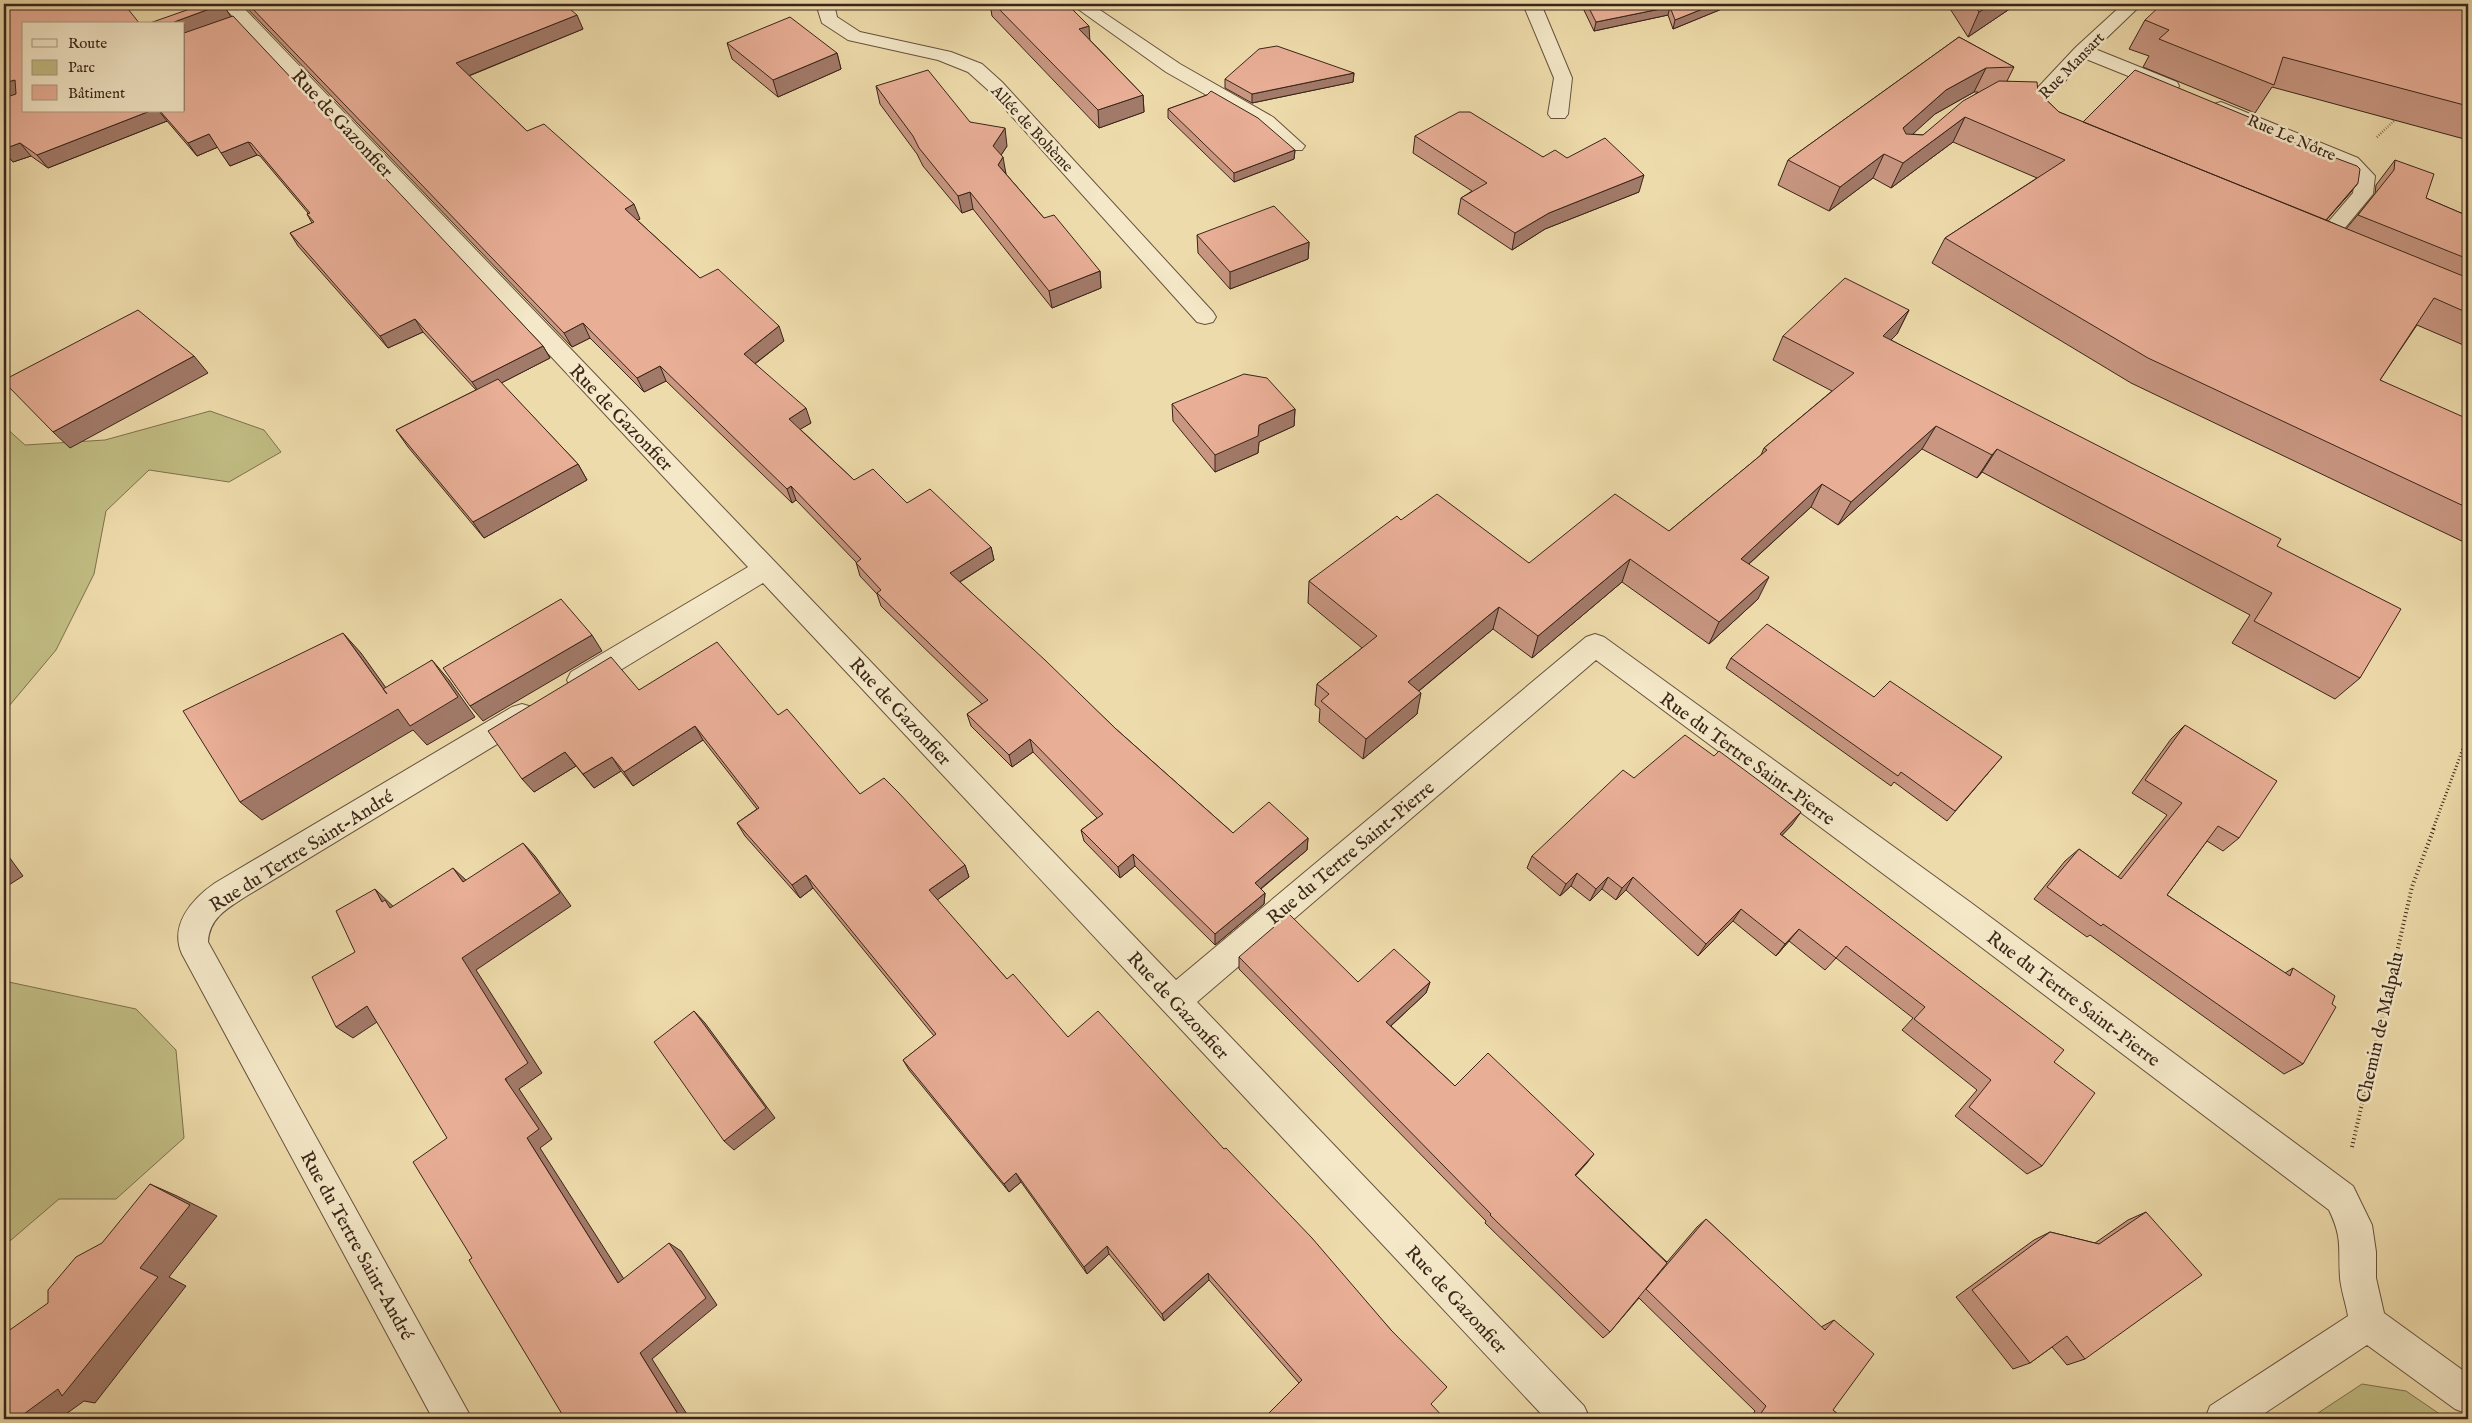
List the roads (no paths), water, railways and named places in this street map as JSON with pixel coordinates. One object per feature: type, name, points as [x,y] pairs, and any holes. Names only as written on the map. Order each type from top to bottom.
[{"type":"street","name":"Allée de Bohème","points":[[825,4],[828,19],[854,36],[944,56],[975,68],[995,86],[1205,317]]},
{"type":"street","points":[[1080,4],[1173,68],[1266,121],[1295,146]]},
{"type":"street","points":[[1532,4],[1563,78],[1558,114]]},
{"type":"street","name":"Rue Mansart","points":[[2062,135],[2053,131],[2036,115],[2027,100],[2133,4]]},
{"type":"street","name":"Rue de Gazonfier","points":[[234,17],[766,569],[1570,1419]]},
{"type":"street","name":"Rue Le Nôtre","points":[[2083,51],[2351,162],[2365,176],[2363,194],[2322,242]]},
{"type":"street","name":"Rue du Tertre Saint-André","points":[[453,1419],[193,944],[192,929],[203,911],[228,891],[766,569]]},
{"type":"street","name":"Rue du Tertre Saint-Pierre","points":[[1175,1000],[1595,646],[1951,906],[2341,1198],[2355,1225],[2359,1252],[2358,1278],[2368,1324]]},
{"type":"street","points":[[2223,1419],[2368,1324],[2468,1396]]}]
